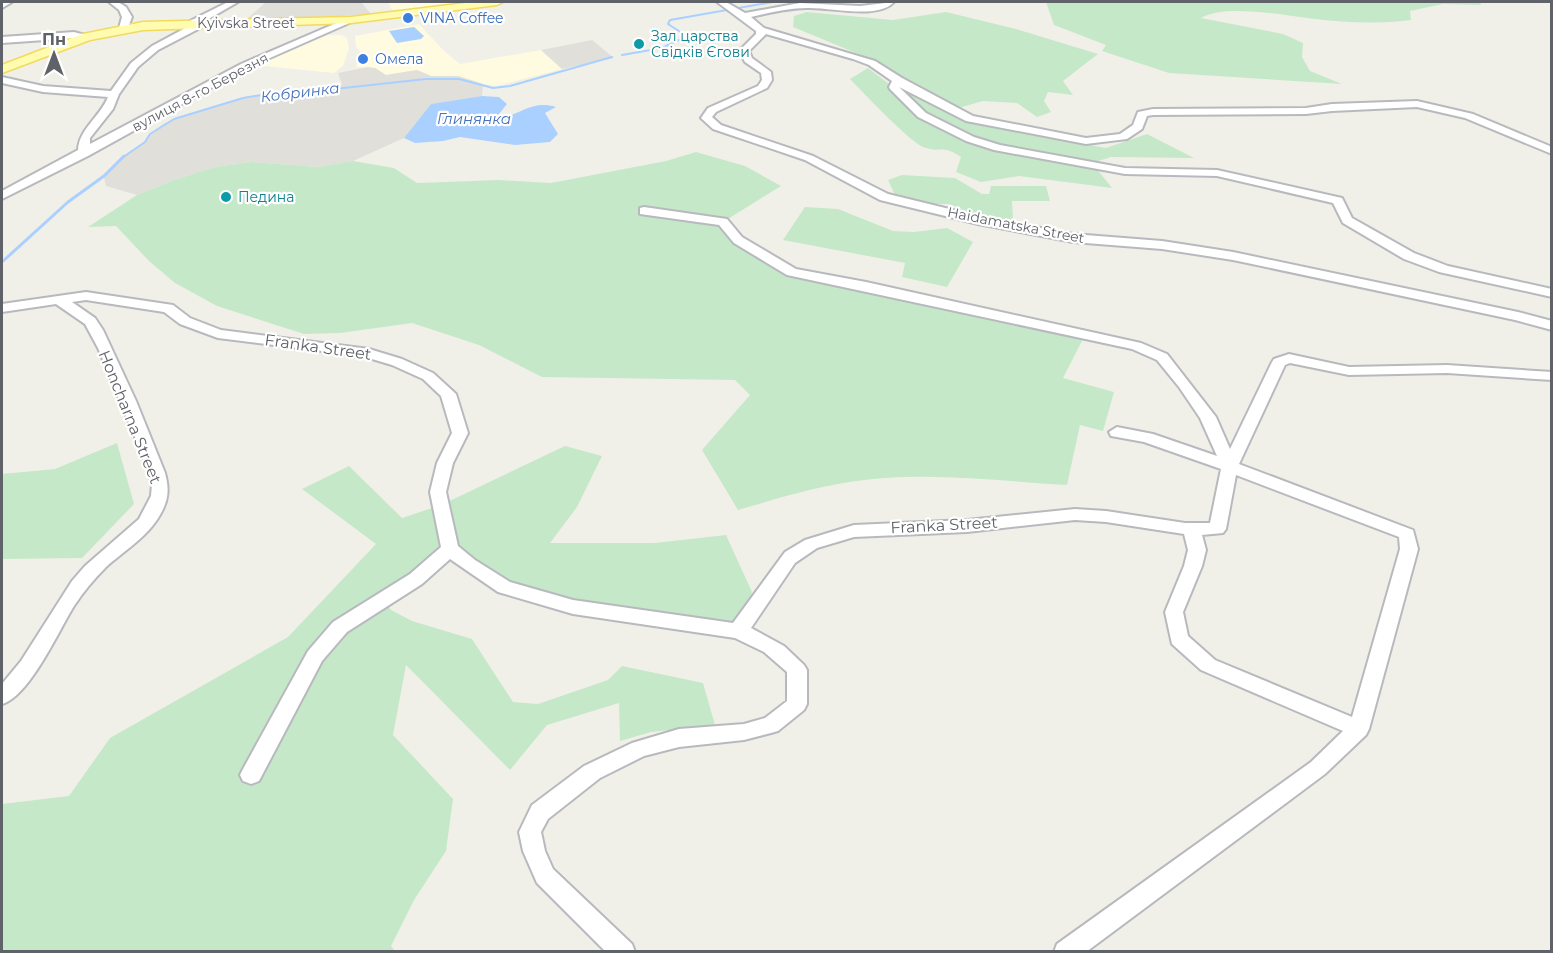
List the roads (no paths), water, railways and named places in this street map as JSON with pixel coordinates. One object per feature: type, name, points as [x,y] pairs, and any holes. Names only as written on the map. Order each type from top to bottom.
[{"type":"main road","name":"Kyivska Street","points":[[2,69],[87,37],[124,28],[198,23],[351,20],[497,2]]},
{"type":"street","points":[[2,5],[8,2]]},
{"type":"street","points":[[113,2],[123,9],[127,17],[124,28]]},
{"type":"street","name":"вулиця 8-го Березня","points":[[84,153],[84,138],[108,110],[114,94],[134,65],[154,48],[234,2]]},
{"type":"street","points":[[744,16],[768,10],[811,5],[871,10],[890,2]]},
{"type":"street","points":[[728,6],[760,30],[872,63],[898,80],[970,119],[1086,141],[1123,137],[1138,127],[1142,114],[1153,112],[1306,111],[1328,106],[1417,104],[1476,119],[1551,151]]},
{"type":"street","name":"вулиця 8-го Березня","points":[[2,196],[244,66],[351,20]]},
{"type":"street","name":"Haidamatska Street","points":[[760,30],[761,35],[744,51],[748,60],[766,72],[767,80],[762,88],[712,110],[706,118],[717,127],[809,158],[884,197],[978,220],[1073,238],[1162,245],[1233,256],[1518,316],[1551,326]]},
{"type":"street","points":[[2,40],[74,35],[87,37]]},
{"type":"street","points":[[2,80],[66,92],[114,94]]},
{"type":"street","points":[[898,80],[894,87],[922,115],[970,139],[998,148],[1125,171],[1217,173],[1338,201],[1347,220],[1408,256],[1444,269],[1551,293]]},
{"type":"street","points":[[644,211],[723,222],[738,240],[792,272],[866,286],[1136,346],[1162,357],[1208,417],[1230,466]]},
{"type":"street","name":"Franka Street","points":[[59,300],[86,296],[168,308],[185,321],[218,334],[364,352],[397,362],[428,376],[448,394],[460,433],[445,463],[438,492],[450,549]]},
{"type":"street","points":[[2,308],[59,300]]},
{"type":"street","name":"Honcharna Street","points":[[2,696],[18,682],[38,655],[56,618],[90,572],[142,527],[158,502],[160,483],[120,381],[91,322],[59,300]]},
{"type":"street","points":[[1230,466],[1279,362],[1289,358],[1349,371],[1447,369],[1551,376]]},
{"type":"street","points":[[1066,951],[1318,768],[1359,729],[1409,549],[1407,534],[1230,466],[1147,438],[1117,432]]},
{"type":"street","name":"Franka Street","points":[[738,631],[788,558],[811,544],[844,532],[967,526],[1047,516],[1089,515],[1192,531],[1217,530],[1230,466]]},
{"type":"street","points":[[1192,531],[1197,550],[1193,566],[1174,612],[1179,639],[1208,665],[1359,729]]},
{"type":"street","points":[[251,775],[315,656],[340,627],[416,579],[450,549],[469,565],[504,586],[573,607],[738,631],[767,643],[787,657],[797,670],[796,704],[771,725],[744,732],[679,738],[630,754],[592,772],[540,812],[530,832],[534,851],[545,876],[623,951]]},
{"type":"water","points":[[414,27],[424,36],[421,39],[397,43],[389,31]]},
{"type":"water","name":"Глинянка","points":[[482,96],[499,97],[507,104],[495,119],[539,105],[556,107],[545,113],[558,134],[550,142],[515,145],[460,137],[415,143],[404,138],[431,104]]},
{"type":"waterway","name":"Кобринка","points":[[622,55],[662,48],[683,38],[682,33],[668,24],[670,20],[773,2]]},
{"type":"waterway","name":"Кобринка","points":[[776,2],[785,2]]},
{"type":"waterway","name":"Кобринка","points":[[122,158],[145,142],[150,134],[174,119],[243,98],[273,93],[316,91],[426,79],[459,79],[493,88],[510,86],[612,57]]},
{"type":"waterway","name":"Кобринка","points":[[2,262],[68,202],[104,176],[122,158]]},
{"type":"place","name":"VINA Coffee","points":[[408,18]]},
{"type":"place","name":"Зал царства Свідків Єгови","points":[[639,44]]},
{"type":"place","name":"Омела","points":[[363,59]]},
{"type":"place","name":"Педина","points":[[226,197]]}]
